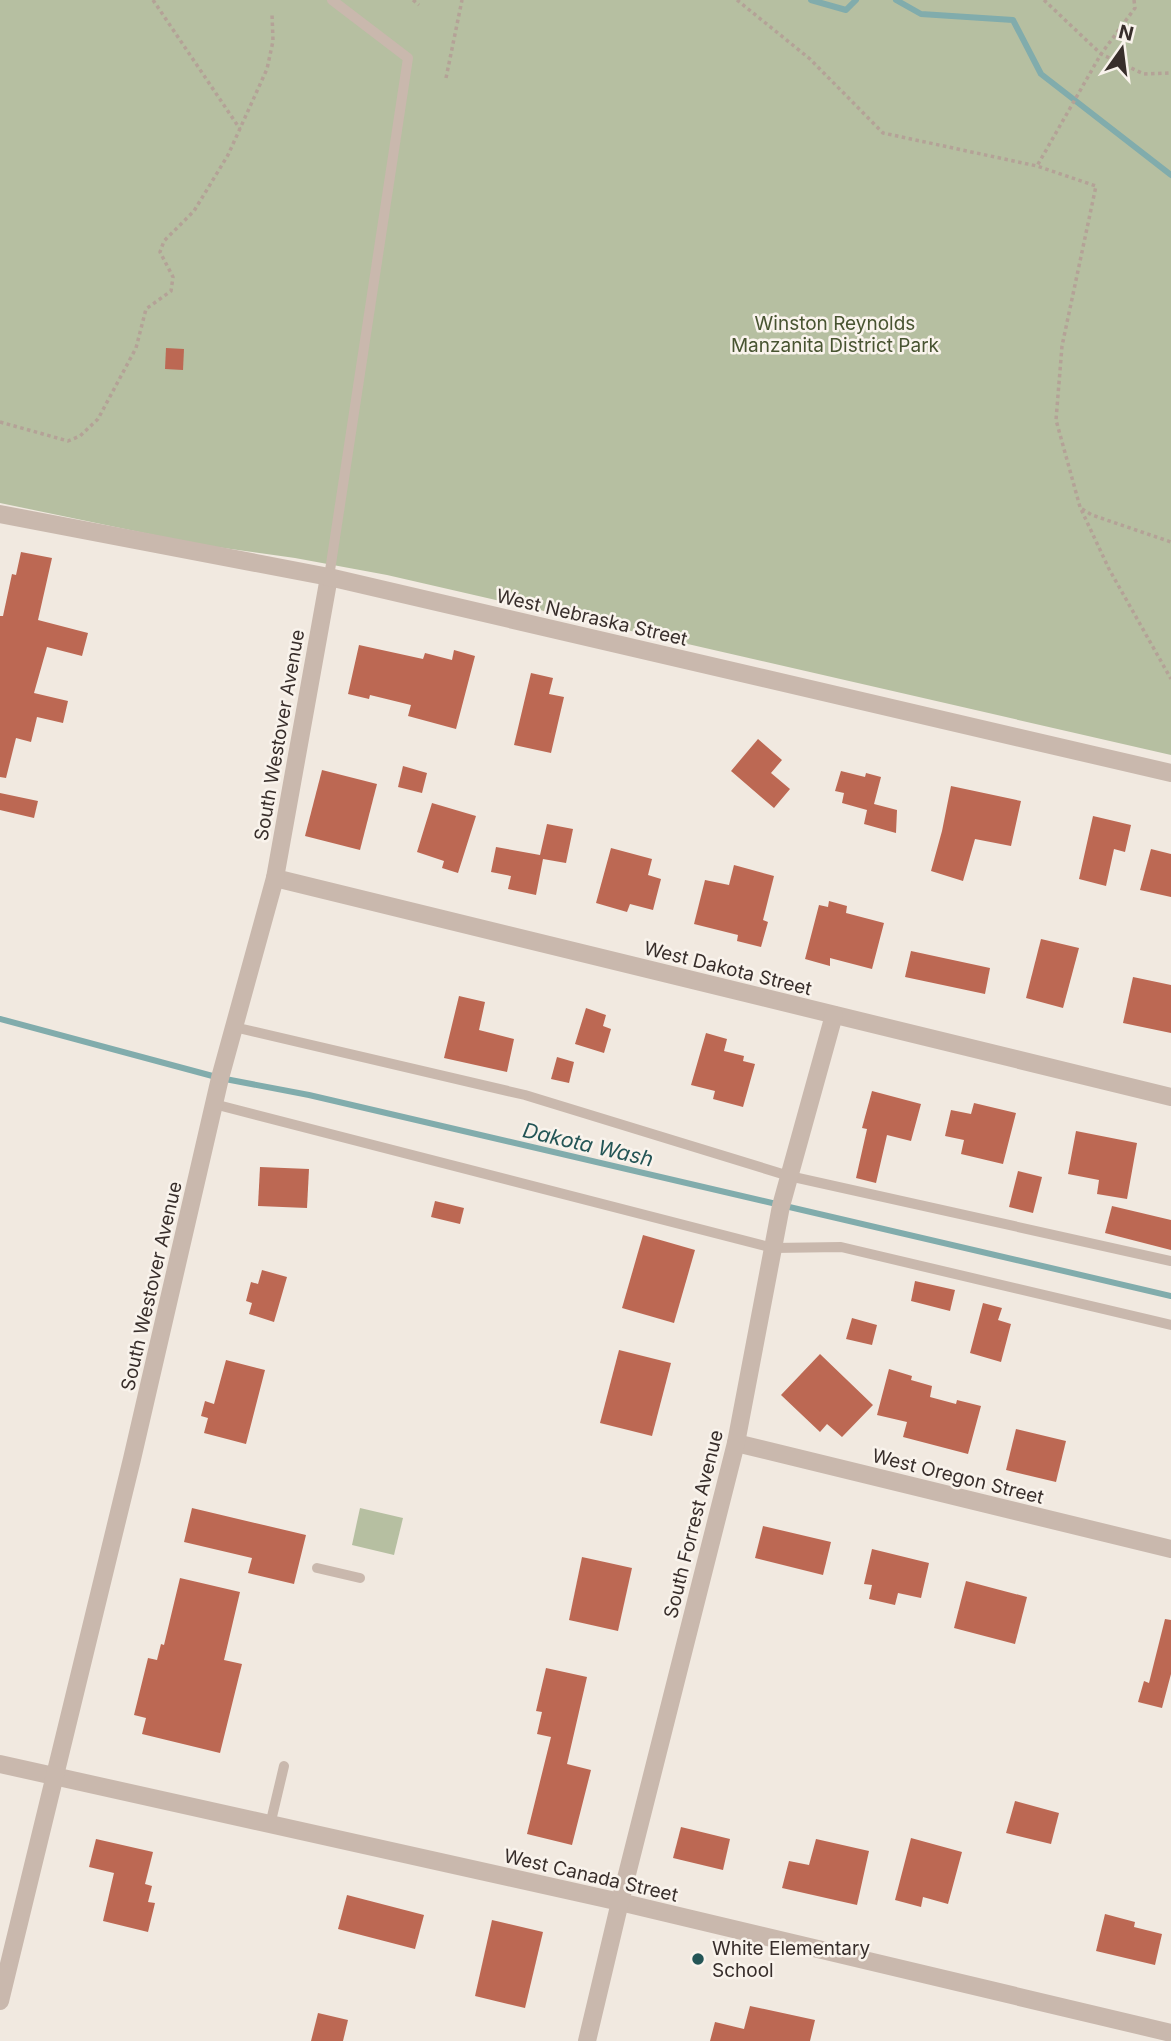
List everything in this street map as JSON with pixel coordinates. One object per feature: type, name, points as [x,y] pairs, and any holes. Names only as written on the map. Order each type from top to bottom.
[{"type":"street","name":"West Nebraska Street","points":[[0,514],[329,577],[1171,773]]},
{"type":"street","name":"South Westover Avenue","points":[[0,2001],[129,1472],[214,1104],[275,878],[329,577]]},
{"type":"street","name":"West Dakota Street","points":[[275,878],[1171,1097]]},
{"type":"street","name":"South Forrest Avenue","points":[[587,2041],[736,1443],[789,1176],[834,1015]]},
{"type":"street","name":"West Oregon Street","points":[[736,1443],[1171,1549]]},
{"type":"street","name":"West Canada Street","points":[[0,1764],[53,1778],[620,1902],[1171,2033]]},
{"type":"lane","points":[[329,577],[408,58],[332,0]]},
{"type":"lane","points":[[234,1027],[525,1095],[789,1176],[1171,1261]]},
{"type":"lane","points":[[214,1104],[773,1248],[841,1247],[1171,1325]]},
{"type":"lane","points":[[317,1568],[360,1578]]},
{"type":"lane","points":[[270,1825],[284,1766]]},
{"type":"path","points":[[153,0],[240,129]]},
{"type":"path","points":[[413,0],[419,5]]},
{"type":"path","points":[[446,78],[462,0]]},
{"type":"path","points":[[737,0],[810,59],[883,133],[1037,166],[1096,186],[1062,346],[1056,420],[1080,508],[1109,569],[1171,679]]},
{"type":"path","points":[[1044,0],[1101,54],[1144,74],[1171,73]]},
{"type":"path","points":[[1037,166],[1101,54],[1135,8],[1134,0]]},
{"type":"path","points":[[0,422],[68,441],[80,436],[98,419],[136,348],[146,309],[171,291],[173,277],[160,252],[164,241],[194,211],[228,155],[267,69],[272,41],[272,14]]},
{"type":"path","points":[[1080,508],[1091,516],[1171,542]]},
{"type":"green space","name":"Winston Reynolds Manzanita District Park","points":[[0,0],[1171,0],[1171,755],[387,575],[202,545],[0,503]]},
{"type":"green space","points":[[360,1508],[403,1518],[394,1555],[352,1545]]},
{"type":"building","points":[[166,348],[184,349],[183,370],[165,369]]},
{"type":"building","points":[[21,552],[52,558],[38,620],[88,633],[82,656],[47,647],[34,693],[68,701],[63,723],[37,717],[31,742],[16,738],[6,778],[0,777],[0,616],[3,616],[12,574],[16,575]]},
{"type":"building","points":[[359,645],[423,659],[425,653],[452,660],[454,650],[475,656],[456,729],[408,716],[411,705],[370,695],[369,699],[348,694]]},
{"type":"building","points":[[531,673],[553,678],[549,694],[564,697],[551,753],[514,745]]},
{"type":"building","points":[[758,739],[782,760],[771,773],[790,789],[774,808],[731,771]]},
{"type":"building","points":[[403,766],[427,773],[422,793],[398,787]]},
{"type":"building","points":[[322,770],[377,784],[360,850],[305,836]]},
{"type":"building","points":[[841,771],[865,777],[866,773],[881,777],[874,804],[897,810],[896,833],[864,824],[867,810],[842,803],[844,793],[835,791]]},
{"type":"building","points":[[951,786],[1021,801],[1011,846],[975,839],[963,881],[931,871]]},
{"type":"building","points":[[0,793],[38,801],[34,818],[0,810]]},
{"type":"building","points":[[432,803],[476,816],[458,873],[442,868],[444,861],[417,852]]},
{"type":"building","points":[[1093,816],[1131,825],[1125,852],[1114,849],[1106,886],[1079,879]]},
{"type":"building","points":[[547,824],[573,829],[566,863],[543,859],[536,895],[508,889],[511,876],[491,872],[496,847],[540,855]]},
{"type":"building","points":[[611,848],[652,859],[648,875],[661,879],[653,910],[630,904],[627,912],[596,903]]},
{"type":"building","points":[[1151,849],[1171,854],[1171,897],[1140,890]]},
{"type":"building","points":[[734,865],[774,876],[763,920],[768,922],[761,947],[737,941],[738,935],[694,924],[705,880],[729,885]]},
{"type":"building","points":[[829,901],[847,906],[846,913],[884,923],[872,969],[830,958],[830,966],[805,959],[819,905],[828,907]]},
{"type":"building","points":[[1041,939],[1079,948],[1063,1008],[1026,998]]},
{"type":"building","points":[[911,951],[990,968],[985,994],[905,977]]},
{"type":"building","points":[[1133,977],[1171,985],[1171,1033],[1123,1023]]},
{"type":"building","points":[[459,996],[485,1002],[479,1030],[514,1039],[507,1072],[444,1058]]},
{"type":"building","points":[[586,1008],[606,1015],[603,1026],[611,1029],[604,1053],[575,1044]]},
{"type":"building","points":[[706,1033],[727,1039],[724,1051],[744,1056],[743,1061],[755,1064],[743,1107],[713,1099],[715,1091],[691,1085]]},
{"type":"building","points":[[557,1057],[574,1062],[569,1083],[551,1079]]},
{"type":"building","points":[[872,1091],[921,1104],[911,1141],[887,1135],[876,1183],[856,1178],[867,1129],[862,1128]]},
{"type":"building","points":[[974,1103],[1016,1113],[1003,1164],[961,1154],[964,1140],[945,1136],[951,1110],[971,1114]]},
{"type":"building","points":[[1076,1131],[1137,1143],[1127,1199],[1097,1194],[1099,1180],[1068,1174]]},
{"type":"building","points":[[260,1167],[309,1169],[307,1208],[258,1206]]},
{"type":"building","points":[[1018,1171],[1042,1177],[1033,1213],[1009,1207]]},
{"type":"building","points":[[435,1201],[464,1208],[460,1224],[431,1217]]},
{"type":"building","points":[[1112,1206],[1171,1220],[1171,1250],[1105,1233]]},
{"type":"building","points":[[643,1235],[695,1250],[674,1323],[622,1308]]},
{"type":"building","points":[[262,1270],[287,1277],[274,1322],[249,1314],[252,1303],[246,1301],[251,1282],[258,1284]]},
{"type":"building","points":[[915,1281],[955,1290],[950,1311],[911,1301]]},
{"type":"building","points":[[983,1303],[1002,1308],[998,1320],[1011,1324],[1001,1362],[970,1353]]},
{"type":"building","points":[[852,1318],[877,1325],[872,1345],[846,1339]]},
{"type":"building","points":[[619,1350],[671,1363],[652,1436],[600,1423]]},
{"type":"building","points":[[820,1354],[873,1405],[842,1437],[827,1424],[820,1432],[781,1395]]},
{"type":"building","points":[[226,1360],[265,1370],[246,1444],[204,1433],[208,1418],[201,1416],[205,1401],[214,1404]]},
{"type":"building","points":[[889,1369],[912,1376],[911,1380],[932,1386],[930,1397],[956,1404],[957,1400],[981,1406],[968,1454],[903,1437],[907,1422],[877,1415]]},
{"type":"building","points":[[1016,1429],[1066,1441],[1056,1482],[1006,1470]]},
{"type":"building","points":[[192,1508],[306,1535],[294,1584],[248,1573],[252,1558],[184,1542]]},
{"type":"building","points":[[763,1526],[831,1542],[823,1575],[755,1558]]},
{"type":"building","points":[[872,1549],[929,1563],[921,1598],[898,1593],[895,1605],[869,1599],[872,1585],[864,1584]]},
{"type":"building","points":[[582,1557],[632,1568],[618,1631],[569,1620]]},
{"type":"building","points":[[180,1578],[240,1592],[224,1660],[242,1664],[220,1753],[142,1734],[146,1718],[134,1715],[148,1658],[157,1660],[161,1644],[164,1645]]},
{"type":"building","points":[[966,1581],[1027,1597],[1015,1644],[954,1628]]},
{"type":"building","points":[[1165,1619],[1171,1620],[1171,1674],[1162,1708],[1138,1702],[1144,1681],[1149,1683]]},
{"type":"building","points":[[546,1668],[587,1677],[567,1764],[591,1770],[572,1845],[527,1834],[551,1737],[537,1734],[542,1712],[536,1711]]},
{"type":"building","points":[[1015,1801],[1059,1813],[1051,1844],[1006,1833]]},
{"type":"building","points":[[681,1827],[730,1839],[723,1870],[673,1858]]},
{"type":"building","points":[[911,1838],[962,1852],[948,1904],[923,1897],[921,1907],[895,1900]]},
{"type":"building","points":[[96,1839],[153,1852],[145,1884],[152,1886],[148,1902],[155,1903],[148,1932],[103,1921],[114,1873],[89,1867]]},
{"type":"building","points":[[816,1839],[869,1851],[857,1905],[782,1888],[789,1861],[809,1865]]},
{"type":"building","points":[[347,1895],[424,1915],[415,1949],[338,1929]]},
{"type":"building","points":[[1105,1914],[1135,1922],[1134,1927],[1162,1934],[1155,1965],[1096,1951]]},
{"type":"building","points":[[492,1920],[543,1932],[525,2008],[475,1996]]},
{"type":"building","points":[[750,2006],[815,2020],[810,2041],[710,2041],[715,2022],[744,2029]]},
{"type":"building","points":[[318,2013],[348,2020],[343,2041],[311,2041]]},
{"type":"waterway","points":[[811,0],[846,10],[856,0]]},
{"type":"waterway","points":[[896,0],[921,14],[1013,20],[1041,74],[1171,175]]},
{"type":"waterway","name":"Dakota Wash","points":[[0,1019],[220,1078],[309,1095],[1171,1296]]},
{"type":"place","name":"White Elementary School","points":[[698,1959]]}]
